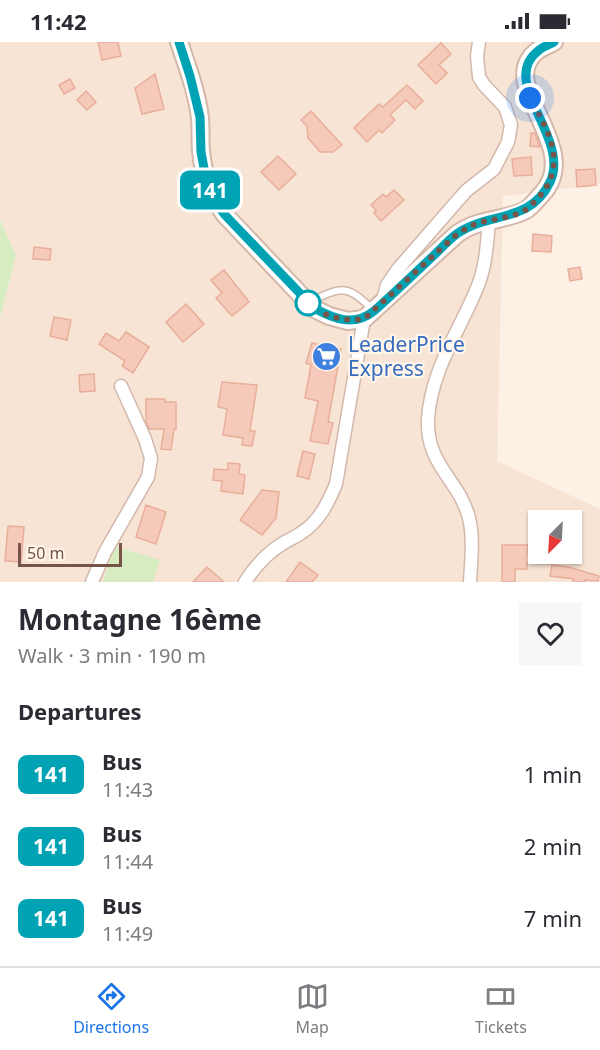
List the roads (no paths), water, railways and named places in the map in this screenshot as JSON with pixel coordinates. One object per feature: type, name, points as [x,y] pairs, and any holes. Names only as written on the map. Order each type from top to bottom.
[{"type":"main road","points":[[179,42],[200,117],[201,152],[213,199],[225,215],[308,303],[329,316],[348,321],[373,311],[457,234],[475,224],[527,209],[544,191],[551,181],[554,170],[553,147],[525,85],[525,73],[536,51],[554,42]]},
{"type":"street","points":[[245,582],[261,560],[284,542],[302,533],[328,504],[336,484],[373,311],[398,269],[454,203],[494,168],[508,142],[511,125],[506,107],[479,77],[477,56],[479,42]]},
{"type":"street","points":[[470,582],[469,518],[460,493],[435,459],[428,422],[430,394],[437,373],[478,286],[485,258],[489,221]]},
{"type":"street","points":[[92,582],[105,552],[148,477],[151,458],[146,439],[121,386]]},
{"type":"lane","points":[[308,303],[331,292],[346,290],[358,295],[373,311]]},
{"type":"place","name":"LeaderPrice Express","points":[[327,357]]}]
